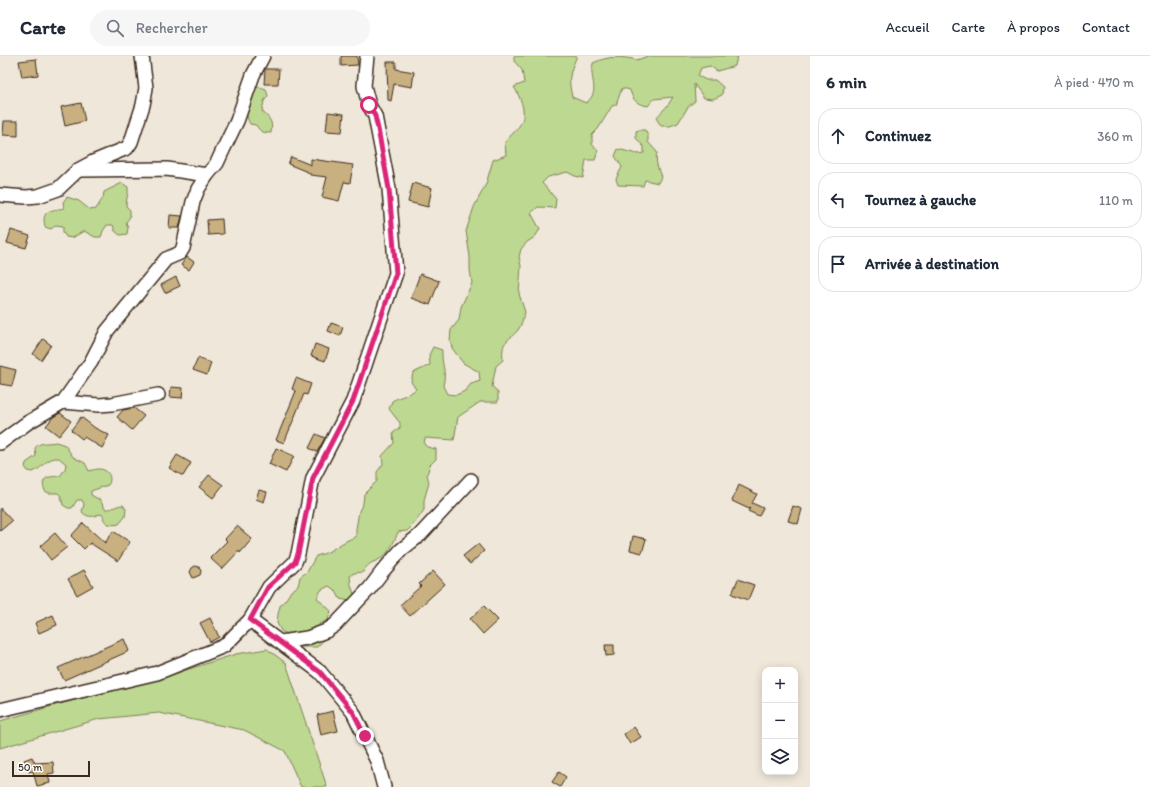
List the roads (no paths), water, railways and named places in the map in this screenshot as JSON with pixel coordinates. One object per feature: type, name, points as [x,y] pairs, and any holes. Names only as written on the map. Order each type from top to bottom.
[{"type":"street","points":[[0,195],[26,197],[38,196],[58,189],[78,170],[126,148],[131,142],[143,105],[146,88],[142,56]]},
{"type":"street","points":[[0,443],[27,423],[63,402],[91,362],[107,331],[166,259],[180,253],[184,248],[193,202],[198,189],[217,163],[237,122],[252,75],[263,56]]},
{"type":"street","points":[[0,710],[157,673],[224,646],[250,620],[268,587],[295,562],[298,554],[313,478],[353,401],[396,273],[388,181],[375,116],[369,105],[364,86],[367,56]]},
{"type":"street","points":[[78,170],[167,169],[207,175]]},
{"type":"street","points":[[63,402],[99,405],[158,395]]},
{"type":"street","points":[[281,642],[307,638],[326,631],[335,625],[370,588],[401,550],[420,535],[471,480]]},
{"type":"street","points":[[250,620],[320,672],[353,712],[377,760],[384,787]]}]
